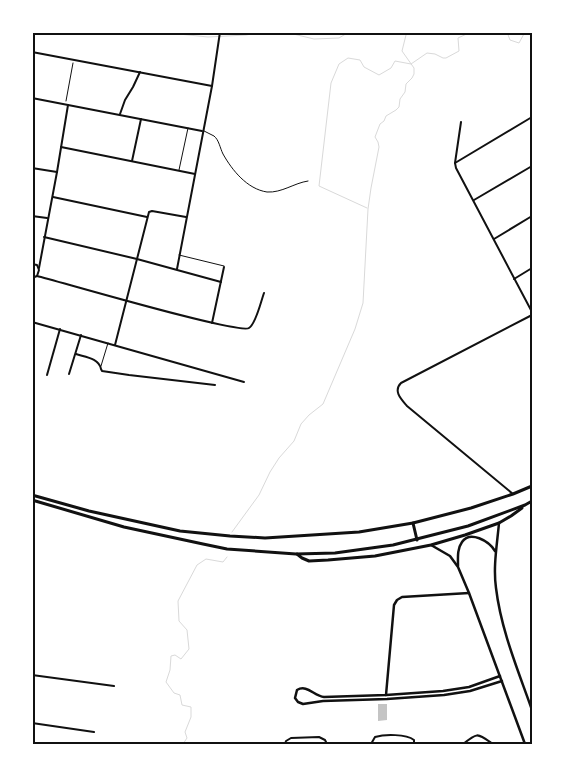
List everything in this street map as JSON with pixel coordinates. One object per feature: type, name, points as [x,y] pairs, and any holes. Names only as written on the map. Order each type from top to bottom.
[{"type":"highway","points":[[32,495],[89,511],[180,531],[265,538],[341,534],[374,530],[471,508],[532,486]]},
{"type":"highway","points":[[32,500],[124,527],[202,544],[227,549],[296,554],[335,553],[393,546],[468,526],[525,505]]},
{"type":"highway","points":[[296,554],[301,558],[309,560],[328,560],[375,556],[431,545],[499,523],[532,501]]},
{"type":"highway","points":[[412,522],[417,540]]},
{"type":"street","points":[[176,269],[212,86],[220,32]]},
{"type":"street","points":[[32,52],[212,86]]},
{"type":"street","points":[[120,114],[125,100],[140,72]]},
{"type":"street","points":[[32,98],[203,131]]},
{"type":"street","points":[[37,276],[53,197],[67,105]]},
{"type":"street","points":[[455,163],[532,117]]},
{"type":"street","points":[[132,161],[141,118]]},
{"type":"street","points":[[461,122],[455,163],[456,168],[532,314],[401,382],[397,390],[407,406],[513,494]]},
{"type":"street","points":[[61,147],[195,174]]},
{"type":"street","points":[[474,200],[532,166]]},
{"type":"street","points":[[32,168],[57,172]]},
{"type":"street","points":[[53,197],[147,217]]},
{"type":"street","points":[[115,345],[149,212],[187,217]]},
{"type":"street","points":[[32,216],[48,218]]},
{"type":"street","points":[[494,239],[532,216]]},
{"type":"street","points":[[44,237],[222,282]]},
{"type":"street","points":[[32,264],[37,265],[39,268]]},
{"type":"street","points":[[212,323],[224,267]]},
{"type":"street","points":[[514,279],[532,268]]},
{"type":"street","points":[[32,278],[37,276],[237,329],[248,329],[254,320],[264,293]]},
{"type":"street","points":[[32,322],[244,382]]},
{"type":"street","points":[[47,375],[60,329]]},
{"type":"street","points":[[68,374],[81,335]]},
{"type":"street","points":[[76,354],[97,361],[102,370],[120,374],[215,385]]},
{"type":"street","points":[[499,523],[496,552],[496,588],[510,648],[532,710]]},
{"type":"street","points":[[458,567],[457,556],[459,548],[466,538],[481,539],[492,546],[496,552]]},
{"type":"street","points":[[431,545],[445,553],[458,567],[525,744]]},
{"type":"street","points":[[388,701],[386,695],[394,604],[397,600],[402,597],[469,593]]},
{"type":"street","points":[[32,675],[114,686]]},
{"type":"street","points":[[500,676],[458,689],[443,691],[324,697],[314,698],[300,704],[296,700],[298,690],[303,688],[307,688],[314,698],[323,701],[388,701],[457,693],[502,681]]},
{"type":"street","points":[[32,723],[94,732]]},
{"type":"street","points":[[463,744],[477,735],[493,744]]},
{"type":"street","points":[[371,744],[374,737],[381,736],[408,736],[414,740],[414,744]]},
{"type":"street","points":[[285,744],[291,738],[320,737],[327,744]]},
{"type":"lane","points":[[179,171],[188,128]]},
{"type":"lane","points":[[203,131],[217,138],[223,154],[236,173],[252,186],[268,192],[284,190],[298,183],[308,181]]},
{"type":"lane","points":[[179,255],[224,267]]},
{"type":"lane","points":[[100,366],[108,343]]},
{"type":"path","points":[[67,105],[74,59]]},
{"type":"building","points":[[378,704],[387,704],[387,720],[378,721]]},
{"type":"waterway","points":[[159,32],[208,37],[263,32]]},
{"type":"waterway","points":[[285,32],[314,39],[339,38],[349,32]]},
{"type":"waterway","points":[[376,32],[383,32]]},
{"type":"waterway","points":[[232,532],[259,495],[279,458],[294,441],[301,424],[323,404],[355,329],[363,303],[368,209],[379,147],[375,137],[380,124],[386,116],[399,107],[406,84],[414,74],[414,68],[402,51],[406,35],[404,32]]},
{"type":"waterway","points":[[367,208],[319,186],[331,83],[339,64],[348,58],[360,60],[364,67],[379,75],[391,68],[395,61],[411,64],[427,53],[446,58],[459,51],[458,38],[471,32]]},
{"type":"waterway","points":[[507,32],[510,40],[519,43],[525,32]]},
{"type":"waterway","points":[[526,33],[532,35]]},
{"type":"waterway","points":[[183,744],[187,738],[185,732],[191,717],[191,707],[182,705],[180,695],[174,693],[166,682],[170,670],[171,656],[175,655],[181,659],[189,649],[187,630],[179,621],[178,601],[197,565],[206,559],[223,562],[227,557]]}]
